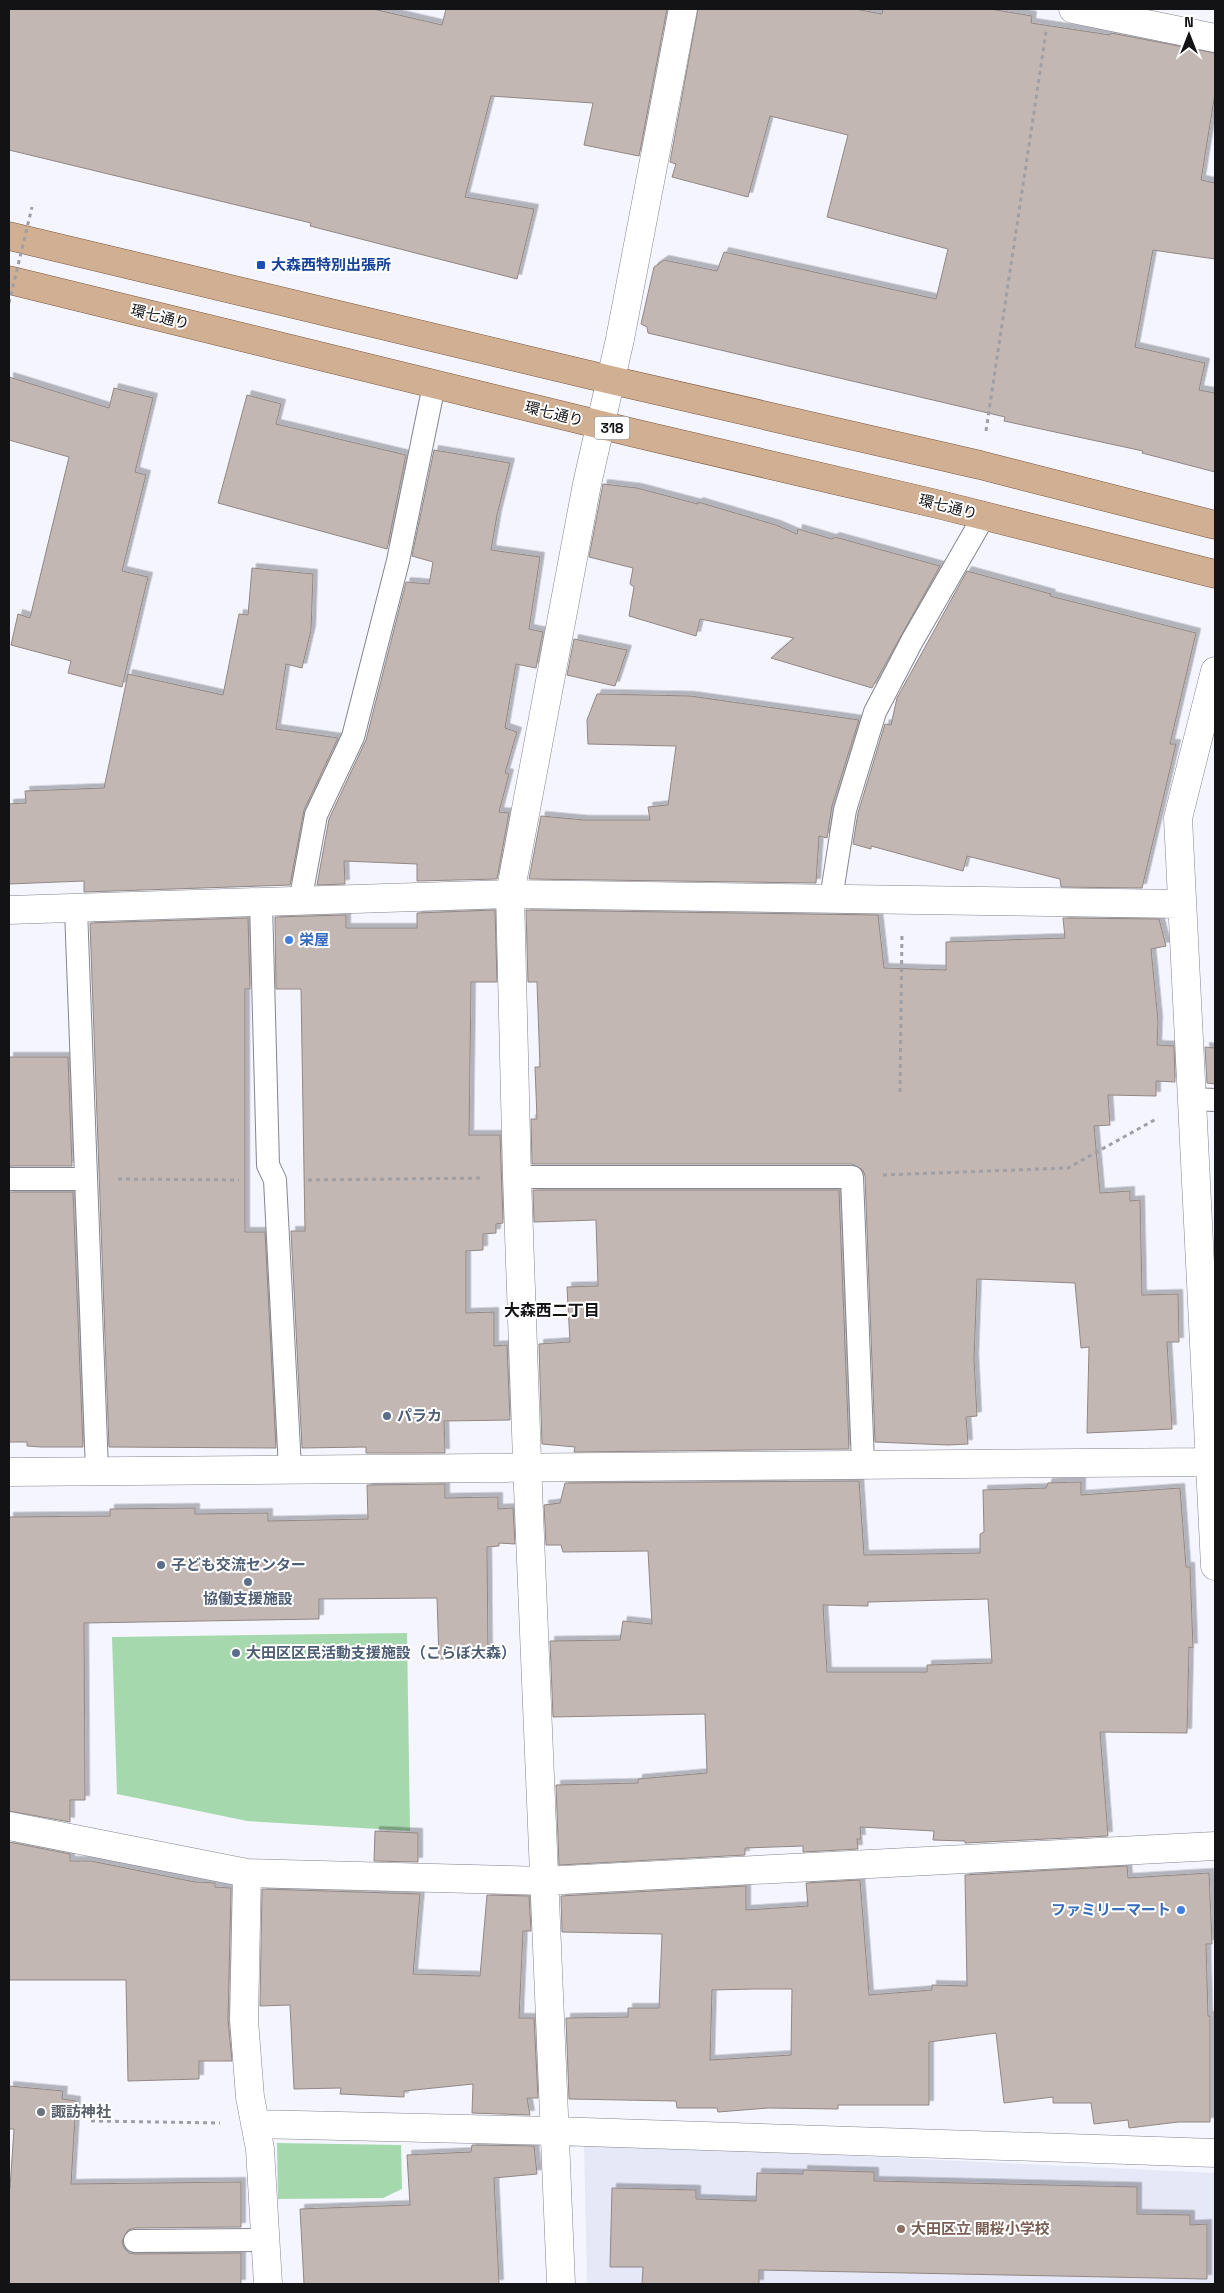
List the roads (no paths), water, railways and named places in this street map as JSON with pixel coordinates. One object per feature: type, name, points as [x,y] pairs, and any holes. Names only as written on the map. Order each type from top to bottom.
[{"type":"main road","points":[[9,236],[611,380],[980,465],[1215,526]]},
{"type":"main road","name":"環七通り","points":[[9,280],[600,425],[984,516],[1215,574]]},
{"type":"street","points":[[561,2284],[527,1467],[510,894],[600,425],[611,380],[683,9]]},
{"type":"street","points":[[1073,9],[1215,38]]},
{"type":"street","points":[[1215,670],[1178,818],[1181,904],[1203,1099],[1209,1462],[1215,1566]]},
{"type":"street","points":[[9,910],[510,894],[1181,904]]},
{"type":"street","points":[[9,1472],[1209,1462]]},
{"type":"street","points":[[9,1826],[247,1873],[544,1881],[1215,1846]]},
{"type":"street","points":[[247,1873],[244,2020],[250,2097],[260,2149],[268,2284]]},
{"type":"street","points":[[255,2124],[554,2131],[1215,2154]]},
{"type":"lane","points":[[300,902],[316,815],[353,738],[398,561],[434,384]]},
{"type":"lane","points":[[831,900],[844,810],[875,712],[912,641],[984,516]]},
{"type":"lane","points":[[261,903],[268,1165],[275,1180],[290,1469]]},
{"type":"lane","points":[[76,909],[97,1471]]},
{"type":"lane","points":[[517,1177],[852,1177],[863,1464]]},
{"type":"lane","points":[[9,1179],[86,1179]]},
{"type":"lane","points":[[136,2241],[265,2240]]},
{"type":"place","name":"大森西特別出張所","points":[[261,265]]},
{"type":"place","name":"栄屋","points":[[289,940]]},
{"type":"place","name":"パラカ","points":[[387,1416]]},
{"type":"place","name":"子ども交流センター","points":[[161,1565]]},
{"type":"place","name":"協働支援施設","points":[[248,1582]]},
{"type":"place","name":"大田区区民活動支援施設（こらぼ大森）","points":[[236,1653]]},
{"type":"place","name":"ファミリーマート","points":[[1181,1910]]},
{"type":"place","name":"諏訪神社","points":[[41,2112]]},
{"type":"place","name":"大田区立 開桜小学校","points":[[901,2229]]},
{"type":"district","name":"大森西二丁目","points":[[552,1310]]}]
